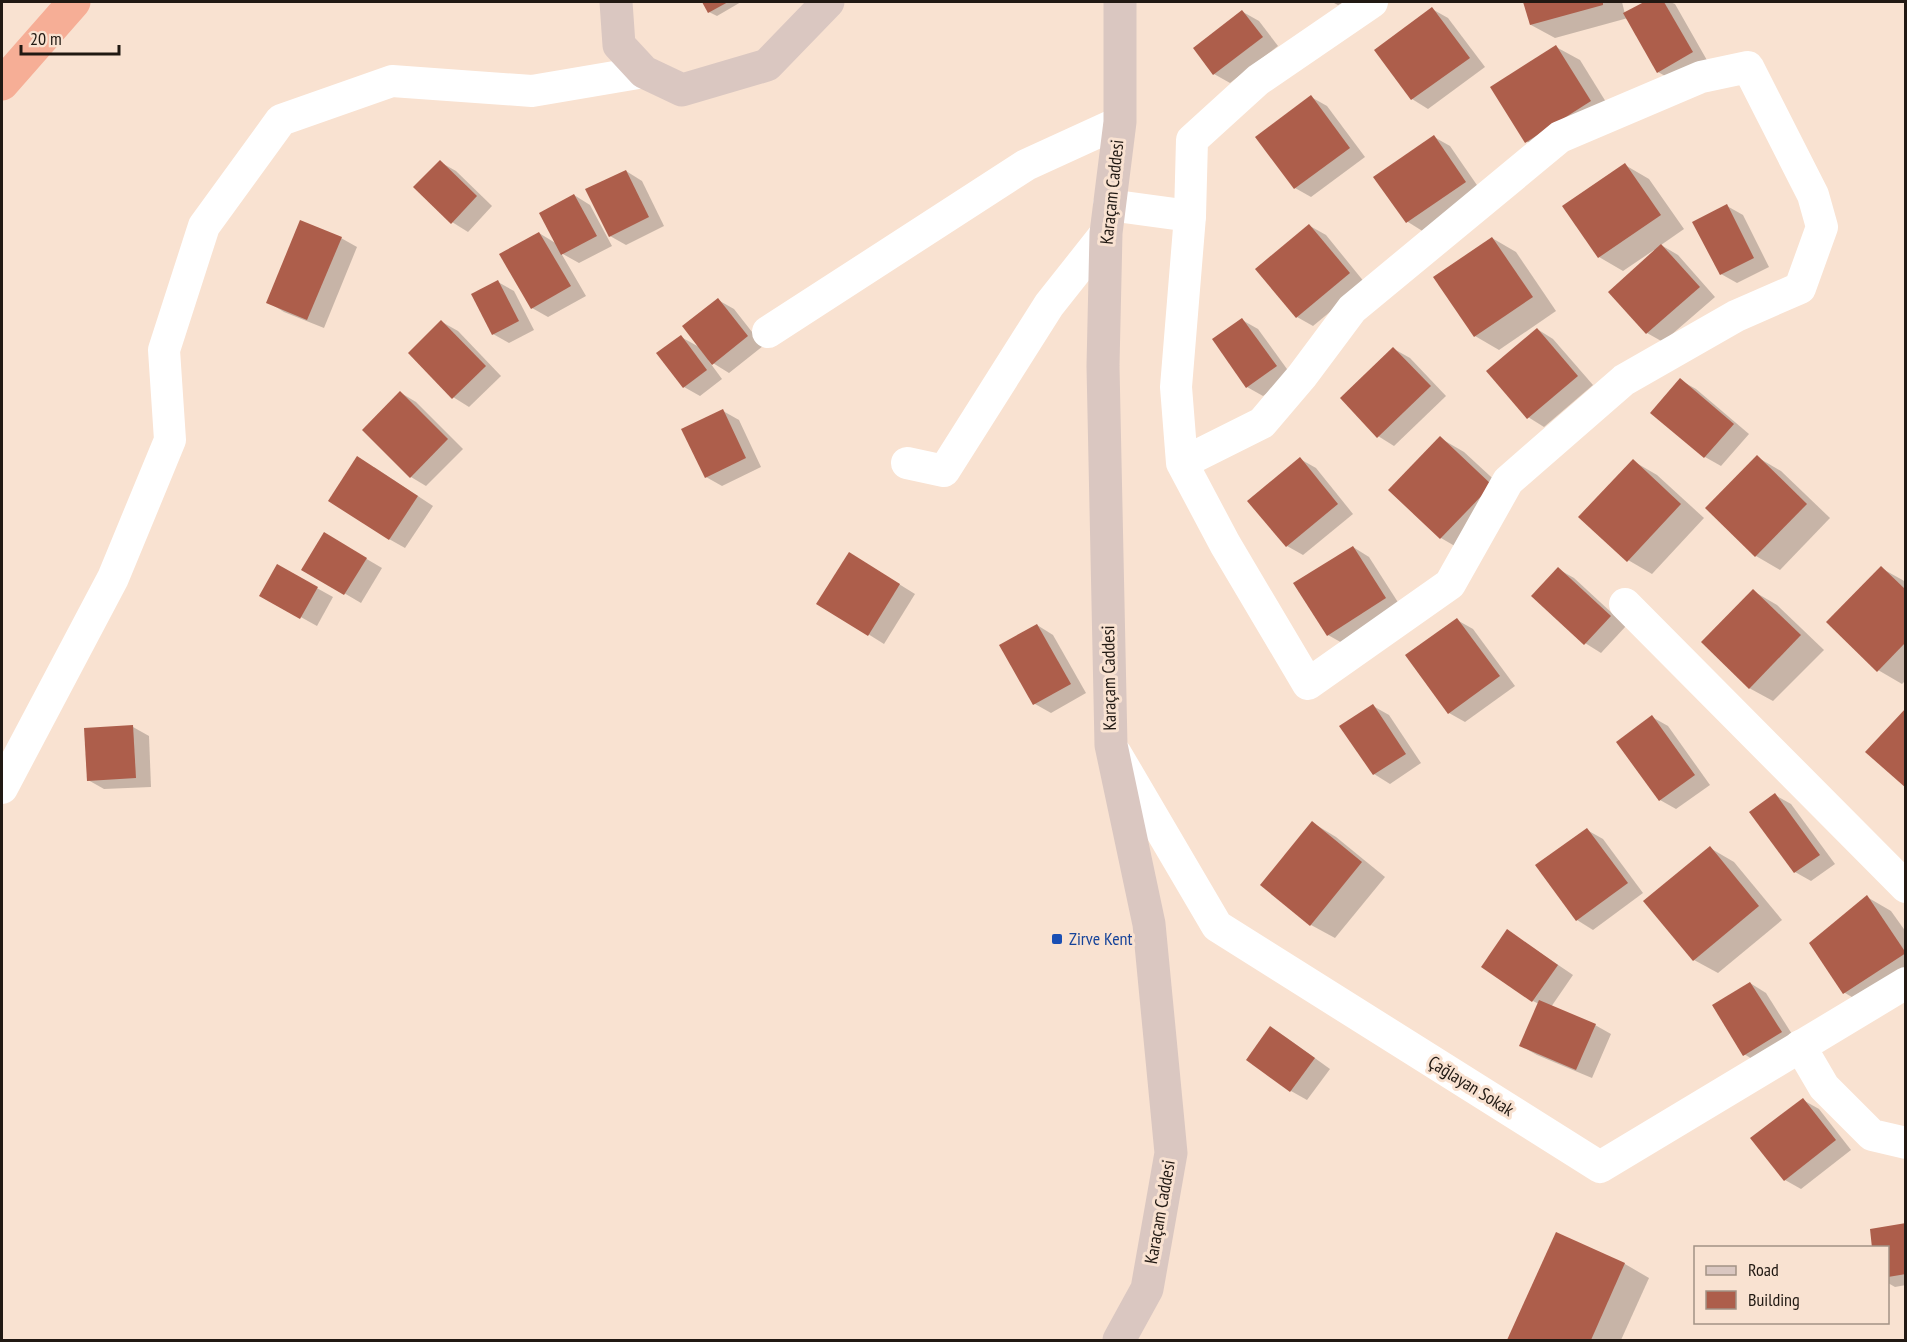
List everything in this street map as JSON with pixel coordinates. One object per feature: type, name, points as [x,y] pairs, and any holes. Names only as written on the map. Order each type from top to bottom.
[{"type":"highway","points":[[2,84],[74,2]]},
{"type":"street","points":[[616,2],[619,45],[644,72],[682,90],[767,64],[828,2]]},
{"type":"street","name":"Karaçam Caddesi","points":[[1119,1341],[1147,1289],[1171,1153],[1149,924],[1111,745],[1103,366],[1107,219],[1120,122],[1120,2]]},
{"type":"street","points":[[1182,463],[1262,423],[1302,376],[1352,309],[1560,137],[1701,77],[1748,67],[1813,195],[1822,227],[1800,288],[1736,316],[1624,380],[1508,481],[1450,584],[1308,684],[1225,544],[1182,463],[1176,387],[1190,216],[1192,140],[1258,80],[1372,2]]},
{"type":"street","points":[[2,788],[113,578],[170,440],[164,350],[204,226],[281,120],[392,81],[532,91],[644,72]]},
{"type":"street","points":[[768,332],[1026,165],[1120,122]]},
{"type":"street","points":[[907,463],[944,471],[1049,305],[1107,219],[1190,216]]},
{"type":"street","points":[[1625,604],[1905,887]]},
{"type":"street","name":"Çağlayan Sokak","points":[[1111,745],[1217,926],[1600,1167],[1905,983]]},
{"type":"street","points":[[1800,1046],[1824,1087],[1872,1135],[1905,1143]]},
{"type":"building","points":[[702,2],[728,2],[708,13]]},
{"type":"building","points":[[1523,2],[1603,2],[1603,5],[1530,25]]},
{"type":"building","points":[[1644,2],[1664,2],[1693,52],[1657,73],[1623,13]]},
{"type":"building","points":[[1432,7],[1470,58],[1411,100],[1374,50]]},
{"type":"building","points":[[1242,10],[1263,37],[1213,75],[1193,48]]},
{"type":"building","points":[[1556,45],[1591,101],[1525,143],[1490,87]]},
{"type":"building","points":[[1311,95],[1350,148],[1294,189],[1255,137]]},
{"type":"building","points":[[1434,135],[1466,182],[1406,223],[1373,177]]},
{"type":"building","points":[[440,160],[477,196],[451,224],[413,187]]},
{"type":"building","points":[[1625,163],[1661,215],[1598,258],[1562,206]]},
{"type":"building","points":[[626,170],[649,217],[609,237],[585,189]]},
{"type":"building","points":[[574,194],[597,236],[561,255],[539,213]]},
{"type":"building","points":[[1727,204],[1754,258],[1720,275],[1692,222]]},
{"type":"building","points":[[300,220],[342,237],[307,320],[266,303]]},
{"type":"building","points":[[1309,224],[1350,273],[1296,318],[1255,269]]},
{"type":"building","points":[[539,232],[571,286],[531,309],[499,254]]},
{"type":"building","points":[[1492,237],[1533,297],[1474,337],[1433,277]]},
{"type":"building","points":[[1661,244],[1700,287],[1646,334],[1608,292]]},
{"type":"building","points":[[498,280],[519,321],[492,335],[471,294]]},
{"type":"building","points":[[718,298],[748,336],[712,365],[682,326]]},
{"type":"building","points":[[1242,318],[1277,366],[1246,388],[1212,339]]},
{"type":"building","points":[[441,320],[486,366],[452,399],[408,353]]},
{"type":"building","points":[[1537,328],[1578,376],[1527,419],[1486,371]]},
{"type":"building","points":[[681,335],[707,370],[683,388],[656,353]]},
{"type":"building","points":[[1393,347],[1431,386],[1377,438],[1340,398]]},
{"type":"building","points":[[1680,378],[1734,424],[1704,458],[1650,413]]},
{"type":"building","points":[[400,391],[448,439],[410,478],[362,430]]},
{"type":"building","points":[[723,409],[746,458],[705,478],[681,429]]},
{"type":"building","points":[[1440,436],[1492,485],[1440,539],[1388,490]]},
{"type":"building","points":[[1757,455],[1807,504],[1755,557],[1705,508]]},
{"type":"building","points":[[357,456],[418,496],[389,540],[328,501]]},
{"type":"building","points":[[1300,457],[1338,504],[1286,547],[1247,501]]},
{"type":"building","points":[[1633,459],[1681,504],[1627,562],[1578,517]]},
{"type":"building","points":[[324,532],[367,558],[344,595],[301,570]]},
{"type":"building","points":[[1353,546],[1386,598],[1327,636],[1293,583]]},
{"type":"building","points":[[849,552],[900,584],[868,636],[816,604]]},
{"type":"building","points":[[277,564],[318,587],[300,619],[259,596]]},
{"type":"building","points":[[1881,566],[1906,590],[1906,642],[1877,672],[1826,622]]},
{"type":"building","points":[[1558,567],[1611,616],[1584,645],[1531,596]]},
{"type":"building","points":[[1753,589],[1801,635],[1749,689],[1701,642]]},
{"type":"building","points":[[1457,618],[1500,676],[1448,714],[1405,655]]},
{"type":"building","points":[[1037,624],[1071,684],[1033,705],[999,645]]},
{"type":"building","points":[[1373,704],[1406,754],[1373,775],[1339,726]]},
{"type":"building","points":[[1906,708],[1906,788],[1865,752]]},
{"type":"building","points":[[1652,715],[1695,775],[1659,801],[1616,742]]},
{"type":"building","points":[[133,725],[136,778],[87,781],[84,728]]},
{"type":"building","points":[[1775,793],[1820,855],[1794,873],[1749,812]]},
{"type":"building","points":[[1312,821],[1362,862],[1310,926],[1260,885]]},
{"type":"building","points":[[1587,828],[1628,883],[1576,921],[1535,865]]},
{"type":"building","points":[[1710,846],[1759,906],[1693,961],[1643,901]]},
{"type":"building","points":[[1867,895],[1906,953],[1843,994],[1809,943]]},
{"type":"building","points":[[1507,929],[1558,965],[1532,1002],[1481,967]]},
{"type":"building","points":[[1750,982],[1782,1032],[1743,1056],[1712,1005]]},
{"type":"building","points":[[1539,1000],[1596,1024],[1576,1070],[1519,1046]]},
{"type":"building","points":[[1270,1026],[1315,1058],[1290,1092],[1246,1060]]},
{"type":"building","points":[[1803,1098],[1836,1140],[1784,1181],[1750,1138]]},
{"type":"building","points":[[1906,1223],[1906,1274],[1889,1277],[1889,1246],[1872,1246],[1870,1229]]},
{"type":"building","points":[[1556,1232],[1625,1263],[1591,1340],[1507,1340]]},
{"type":"place","name":"Zirve Kent","points":[[1057,939]]}]
